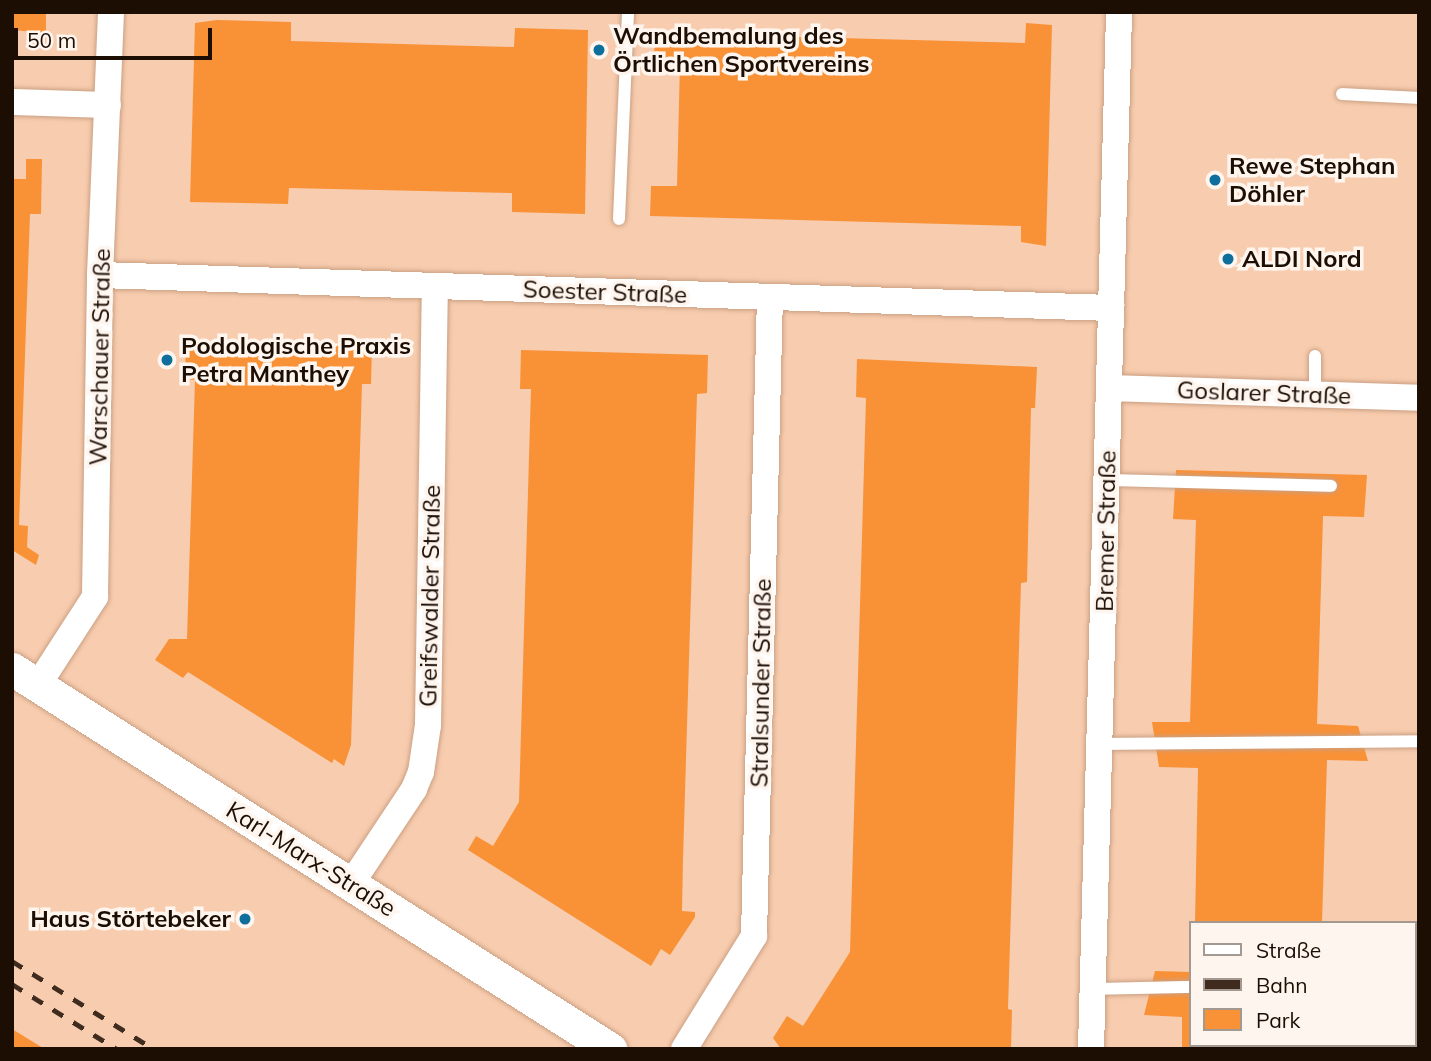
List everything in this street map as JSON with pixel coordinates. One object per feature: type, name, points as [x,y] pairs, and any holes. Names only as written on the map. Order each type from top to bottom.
[{"type":"street","name":"Warschauer Straße","points":[[25,677],[95,597],[100,275],[111,12]]},
{"type":"street","name":"Bremer Straße","points":[[1091,1049],[1119,12]]},
{"type":"street","points":[[12,102],[108,105]]},
{"type":"street","name":"Soester Straße","points":[[100,275],[1111,308]]},
{"type":"street","name":"Greifswalder Straße","points":[[351,884],[414,789],[421,772],[426,737],[435,286]]},
{"type":"street","name":"Stralsunder Straße","points":[[684,1049],[754,936],[771,297]]},
{"type":"street","name":"Goslarer Straße","points":[[1109,388],[1419,398]]},
{"type":"street","name":"Karl-Marx-Straße","points":[[25,677],[610,1049]]},
{"type":"lane","points":[[620,219],[628,12]]},
{"type":"lane","points":[[1342,94],[1419,98]]},
{"type":"lane","points":[[1315,356],[1315,394]]},
{"type":"lane","points":[[1107,480],[1331,486]]},
{"type":"lane","points":[[1100,744],[1419,741]]},
{"type":"lane","points":[[1091,989],[1190,986]]},
{"type":"green space","points":[[12,12],[46,12],[46,33],[12,30]]},
{"type":"green space","points":[[217,20],[291,22],[291,41],[365,43],[514,47],[515,28],[588,30],[585,214],[512,212],[512,193],[289,188],[288,204],[190,202],[195,23]]},
{"type":"green space","points":[[1026,23],[1052,25],[1046,246],[1021,242],[1021,226],[650,216],[651,186],[677,186],[680,62],[654,61],[655,33],[1025,43]]},
{"type":"green space","points":[[26,159],[42,159],[41,214],[30,214],[19,525],[28,526],[27,547],[39,555],[36,565],[12,550],[12,179],[26,179]]},
{"type":"green space","points":[[186,340],[372,346],[371,384],[362,384],[351,745],[344,766],[334,759],[332,763],[188,672],[183,678],[155,660],[169,639],[187,639],[195,380],[185,379]]},
{"type":"green space","points":[[521,350],[708,355],[707,393],[697,394],[683,859],[682,911],[695,912],[695,917],[670,955],[661,949],[651,966],[468,850],[476,836],[493,846],[519,802],[531,389],[520,389]]},
{"type":"green space","points":[[857,359],[1037,367],[1035,408],[1031,408],[1027,582],[1021,583],[1008,1009],[1012,1010],[1011,1049],[781,1049],[773,1038],[787,1016],[803,1026],[850,952],[866,398],[856,397]]},
{"type":"green space","points":[[1176,470],[1367,475],[1364,517],[1323,516],[1317,724],[1358,726],[1368,761],[1327,760],[1322,921],[1195,921],[1198,768],[1159,767],[1152,722],[1190,722],[1196,520],[1173,519]]},
{"type":"green space","points":[[1155,971],[1190,972],[1190,1047],[1330,1049],[1182,1049],[1182,1017],[1144,1015]]},
{"type":"green space","points":[[12,1029],[43,1048],[12,1049]]},
{"type":"railway","points":[[12,961],[154,1049]]},
{"type":"railway","points":[[12,984],[117,1049]]},
{"type":"place","name":"Wandbemalung des Örtlichen Sportvereins","points":[[599,50]]},
{"type":"place","name":"Rewe Stephan Döhler","points":[[1215,180]]},
{"type":"place","name":"ALDI Nord","points":[[1228,259]]},
{"type":"place","name":"Podologische Praxis Petra Manthey","points":[[167,360]]},
{"type":"place","name":"Haus Störtebeker","points":[[245,919]]}]
